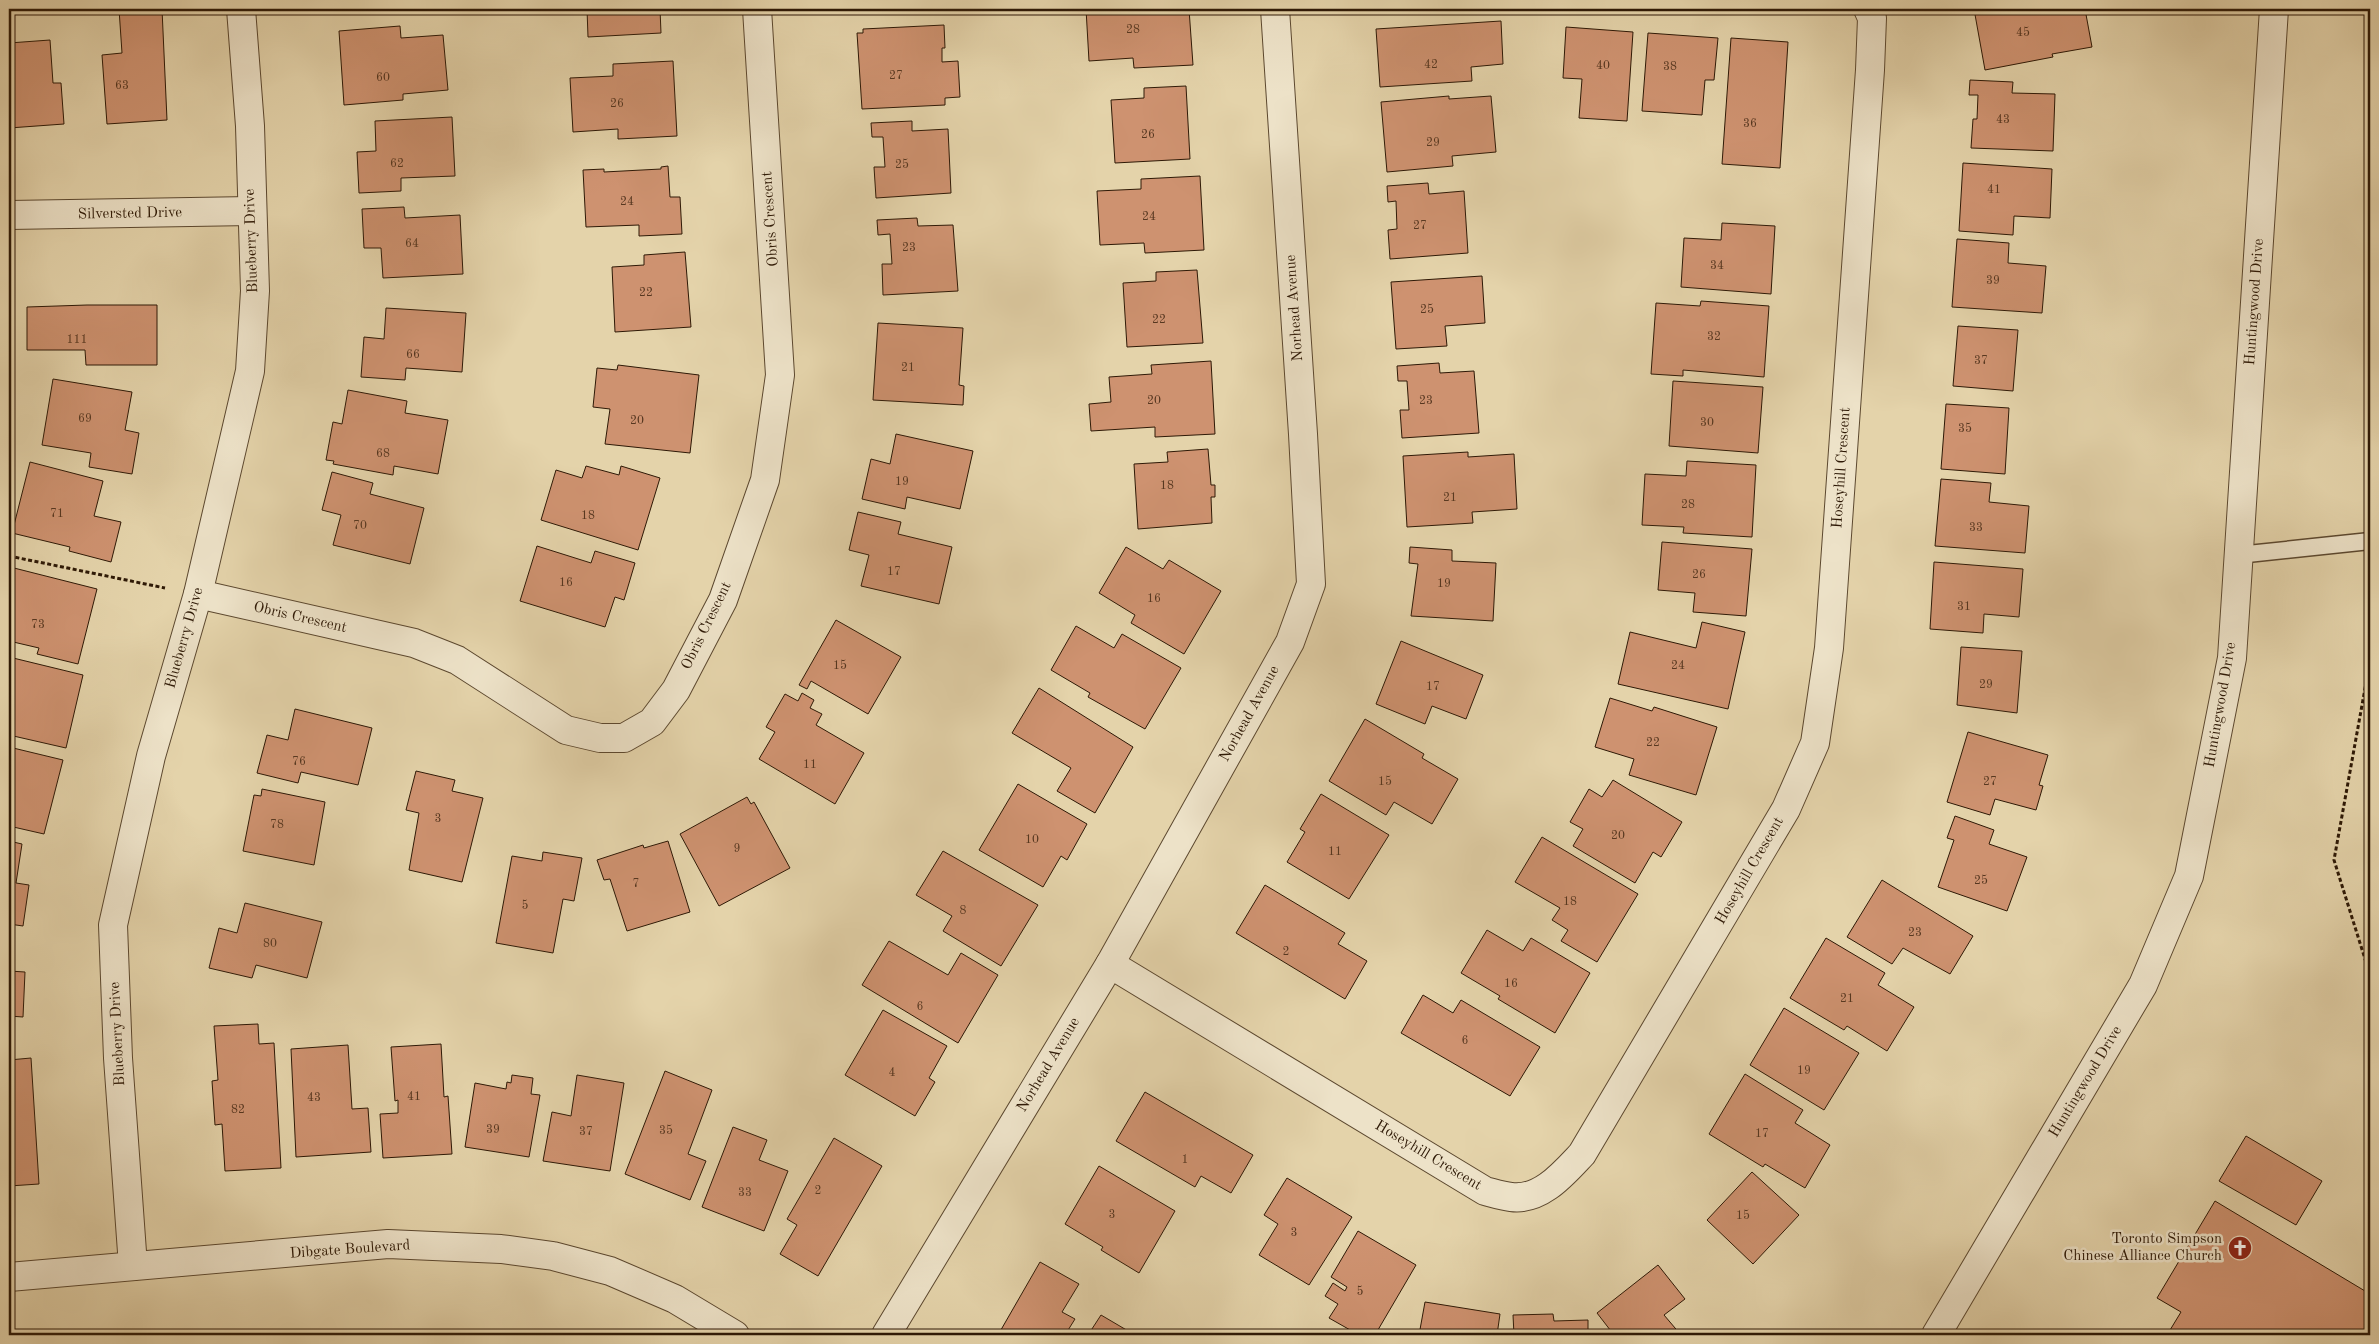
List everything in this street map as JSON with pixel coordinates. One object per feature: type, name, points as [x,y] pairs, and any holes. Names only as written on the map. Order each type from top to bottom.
[{"type":"street","name":"Blueberry Drive","points":[[133,1266],[118,1058],[113,925],[151,756],[198,594],[250,371],[255,291],[251,211],[250,126],[241,9]]},
{"type":"street","name":"Obris Crescent","points":[[198,594],[414,643],[457,660],[566,730],[600,738],[624,738],[652,722],[676,690],[723,600],[765,480],[780,375],[757,9]]},
{"type":"street","name":"Norhead Avenue","points":[[886,1335],[1110,964],[1290,642],[1311,584],[1305,464],[1275,9]]},
{"type":"street","name":"Hoseyhill Crescent","points":[[1110,964],[1485,1191],[1513,1198],[1530,1195],[1553,1184],[1582,1154],[1786,810],[1815,743],[1829,648],[1870,70],[1872,18],[1868,9]]},
{"type":"street","name":"Huntingwood Drive","points":[[1936,1335],[2143,985],[2189,876],[2232,658],[2274,9]]},
{"type":"street","name":"Silversted Drive","points":[[9,215],[251,211]]},
{"type":"street","name":"Dibgate Boulevard","points":[[9,1277],[234,1259],[388,1244],[501,1249],[553,1256],[610,1270],[675,1299],[734,1335]]},
{"type":"lane","points":[[2238,555],[2370,542]]},
{"type":"path","points":[[9,556],[140,583]]},
{"type":"path","points":[[2370,661],[2334,860],[2370,975]]},
{"type":"building","points":[[119,9],[162,9],[167,120],[107,124],[102,55],[122,53]]},
{"type":"building","points":[[587,9],[660,9],[661,33],[588,37]]},
{"type":"building","points":[[1086,9],[1189,9],[1193,65],[1134,68],[1133,58],[1089,61]]},
{"type":"building","points":[[1974,9],[2085,9],[2092,47],[2052,54],[2053,57],[1985,70]]},
{"type":"building","points":[[1501,21],[1503,64],[1471,67],[1472,81],[1380,87],[1376,29]]},
{"type":"building","points":[[944,25],[945,48],[942,48],[942,62],[958,61],[960,97],[945,98],[945,105],[862,109],[857,33],[863,33],[863,29]]},
{"type":"building","points":[[400,26],[401,38],[443,35],[448,90],[403,94],[403,100],[344,105],[339,31]]},
{"type":"building","points":[[1566,27],[1633,32],[1627,121],[1579,118],[1582,79],[1563,78]]},
{"type":"building","points":[[1648,33],[1718,38],[1714,80],[1705,80],[1702,115],[1642,111]]},
{"type":"building","points":[[1731,38],[1788,42],[1780,168],[1722,164]]},
{"type":"building","points":[[50,40],[53,83],[61,83],[64,124],[9,128],[9,43]]},
{"type":"building","points":[[673,61],[677,136],[618,139],[618,129],[573,132],[570,78],[613,76],[613,64]]},
{"type":"building","points":[[1970,80],[2013,82],[2012,93],[2055,94],[2053,151],[1971,148],[1973,119],[1977,119],[1978,95],[1969,95]]},
{"type":"building","points":[[1186,86],[1190,159],[1115,163],[1111,100],[1144,98],[1144,88]]},
{"type":"building","points":[[1449,96],[1449,99],[1491,96],[1496,152],[1452,156],[1453,166],[1387,172],[1381,102]]},
{"type":"building","points":[[452,117],[455,176],[401,178],[401,191],[359,193],[357,152],[376,151],[375,121]]},
{"type":"building","points":[[912,121],[912,131],[948,129],[951,193],[876,198],[874,167],[885,167],[883,137],[872,137],[871,123]]},
{"type":"building","points":[[1963,163],[2052,169],[2050,218],[2014,216],[2013,235],[1959,231]]},
{"type":"building","points":[[668,166],[670,197],[680,197],[682,234],[639,236],[639,225],[586,227],[583,170],[604,169],[604,172],[661,169],[661,167]]},
{"type":"building","points":[[1200,176],[1204,250],[1145,253],[1144,243],[1100,245],[1097,191],[1141,189],[1141,179]]},
{"type":"building","points":[[1428,183],[1429,194],[1464,191],[1468,253],[1390,259],[1388,230],[1397,229],[1396,201],[1388,202],[1387,186]]},
{"type":"building","points":[[404,207],[405,218],[460,215],[463,274],[383,278],[381,248],[364,248],[362,209]]},
{"type":"building","points":[[917,218],[918,226],[953,225],[958,291],[883,295],[882,264],[892,264],[890,234],[878,235],[877,220]]},
{"type":"building","points":[[1722,223],[1775,226],[1771,294],[1681,287],[1684,238],[1721,240]]},
{"type":"building","points":[[1957,239],[2009,243],[2008,263],[2046,266],[2042,313],[1952,307]]},
{"type":"building","points":[[685,252],[691,327],[615,332],[612,267],[644,265],[644,255]]},
{"type":"building","points":[[1197,270],[1203,343],[1127,347],[1123,283],[1156,281],[1156,272]]},
{"type":"building","points":[[1482,276],[1485,323],[1445,326],[1447,346],[1396,349],[1391,282]]},
{"type":"building","points":[[1701,301],[1769,306],[1764,377],[1683,370],[1683,376],[1651,374],[1656,303],[1700,306]]},
{"type":"building","points":[[157,305],[157,365],[86,365],[85,350],[27,350],[27,307]]},
{"type":"building","points":[[386,308],[466,313],[462,372],[406,368],[405,380],[361,377],[364,337],[384,339]]},
{"type":"building","points":[[878,323],[963,328],[959,385],[964,386],[963,405],[873,400]]},
{"type":"building","points":[[1958,326],[2018,330],[2013,391],[1953,386]]},
{"type":"building","points":[[1211,361],[1215,434],[1155,437],[1155,427],[1091,431],[1089,404],[1111,402],[1109,377],[1152,374],[1151,365]]},
{"type":"building","points":[[1439,363],[1440,373],[1474,371],[1479,433],[1402,438],[1400,410],[1409,410],[1407,381],[1398,381],[1397,366]]},
{"type":"building","points":[[618,365],[699,375],[690,453],[605,444],[610,409],[593,407],[597,368],[617,370]]},
{"type":"building","points":[[53,379],[132,392],[125,430],[139,433],[132,474],[89,467],[91,453],[42,445]]},
{"type":"building","points":[[1673,381],[1763,387],[1758,453],[1669,446]]},
{"type":"building","points":[[348,390],[407,401],[405,413],[448,420],[438,474],[394,466],[393,475],[333,464],[334,461],[326,460],[333,422],[342,424]]},
{"type":"building","points":[[1946,404],[2009,408],[2005,474],[1941,469]]},
{"type":"building","points":[[896,434],[973,451],[960,509],[907,497],[905,509],[862,499],[871,459],[890,464]]},
{"type":"building","points":[[1208,449],[1211,485],[1215,485],[1215,497],[1211,497],[1212,523],[1138,529],[1134,464],[1168,462],[1167,452]]},
{"type":"building","points":[[1468,452],[1468,457],[1514,454],[1517,509],[1472,512],[1473,523],[1407,527],[1403,456]]},
{"type":"building","points":[[1687,461],[1756,465],[1752,537],[1683,533],[1684,527],[1642,525],[1645,474],[1686,476]]},
{"type":"building","points":[[30,462],[103,481],[94,516],[121,522],[111,562],[69,551],[70,547],[12,533]]},
{"type":"building","points":[[586,466],[619,475],[621,466],[660,478],[638,550],[541,520],[556,470],[582,478]]},
{"type":"building","points":[[332,472],[373,483],[370,494],[424,508],[410,564],[333,545],[341,515],[322,510]]},
{"type":"building","points":[[1941,479],[1991,483],[1989,502],[2029,506],[2025,553],[1935,546]]},
{"type":"building","points":[[858,512],[901,522],[898,534],[952,547],[939,604],[861,586],[869,555],[849,550]]},
{"type":"building","points":[[1662,542],[1752,549],[1746,616],[1693,612],[1695,593],[1658,590]]},
{"type":"building","points":[[537,546],[591,563],[595,551],[635,563],[624,600],[615,597],[605,627],[520,601]]},
{"type":"building","points":[[1126,547],[1163,569],[1169,560],[1221,591],[1184,654],[1131,623],[1135,615],[1099,593]]},
{"type":"building","points":[[1410,547],[1452,550],[1452,561],[1496,563],[1493,621],[1411,616],[1418,564],[1409,563]]},
{"type":"building","points":[[1934,562],[2023,569],[2019,617],[1984,614],[1983,633],[1930,629]]},
{"type":"building","points":[[14,568],[97,589],[78,664],[37,654],[39,648],[9,641],[9,590]]},
{"type":"building","points":[[836,620],[901,657],[868,714],[811,681],[807,689],[799,685]]},
{"type":"building","points":[[1702,622],[1745,632],[1728,709],[1618,684],[1630,632],[1696,648]]},
{"type":"building","points":[[1076,626],[1114,648],[1122,634],[1181,668],[1145,729],[1088,697],[1090,693],[1051,670]]},
{"type":"building","points":[[1401,641],[1483,675],[1466,719],[1432,706],[1425,724],[1376,704]]},
{"type":"building","points":[[1961,647],[2022,651],[2017,713],[1957,705]]},
{"type":"building","points":[[9,657],[83,675],[66,748],[9,735]]},
{"type":"building","points":[[1039,688],[1133,747],[1095,813],[1057,791],[1071,768],[1012,733]]},
{"type":"building","points":[[802,693],[814,700],[810,708],[822,714],[816,725],[864,753],[835,804],[759,759],[775,732],[766,727],[785,694],[798,701]]},
{"type":"building","points":[[1610,698],[1652,711],[1654,707],[1717,727],[1696,795],[1629,775],[1634,759],[1595,747]]},
{"type":"building","points":[[295,709],[372,728],[358,785],[301,772],[298,783],[257,773],[267,735],[288,740]]},
{"type":"building","points":[[1365,719],[1424,754],[1422,758],[1458,779],[1432,824],[1394,802],[1386,815],[1329,781]]},
{"type":"building","points":[[1968,732],[2048,755],[2039,785],[2043,786],[2036,810],[1995,799],[1990,815],[1947,802]]},
{"type":"building","points":[[9,747],[63,760],[44,834],[9,826]]},
{"type":"building","points":[[416,771],[455,780],[452,791],[483,798],[462,882],[409,870],[419,813],[406,810]]},
{"type":"building","points":[[1613,780],[1682,822],[1661,857],[1653,852],[1635,883],[1573,846],[1583,829],[1570,822],[1589,789],[1602,797]]},
{"type":"building","points":[[1018,784],[1087,824],[1067,860],[1061,856],[1043,887],[979,850]]},
{"type":"building","points":[[262,789],[325,802],[314,865],[243,851],[254,795],[261,796]]},
{"type":"building","points":[[1321,794],[1389,835],[1349,899],[1287,862],[1305,832],[1300,829]]},
{"type":"building","points":[[747,797],[751,804],[754,802],[790,868],[719,906],[680,834]]},
{"type":"building","points":[[1955,816],[1994,830],[1989,844],[2027,857],[2007,911],[1938,887],[1954,840],[1947,838]]},
{"type":"building","points":[[1542,837],[1638,894],[1597,962],[1561,941],[1568,930],[1552,920],[1560,908],[1515,882]]},
{"type":"building","points":[[9,841],[22,844],[16,883],[29,885],[23,926],[9,924]]},
{"type":"building","points":[[668,841],[690,912],[627,931],[610,879],[604,880],[597,860],[643,845],[644,848]]},
{"type":"building","points":[[943,851],[1038,905],[1001,966],[943,931],[952,916],[916,895]]},
{"type":"building","points":[[543,852],[582,858],[574,901],[563,899],[553,953],[496,943],[512,856],[542,861]]},
{"type":"building","points":[[1882,880],[1973,936],[1950,974],[1903,948],[1892,964],[1847,937]]},
{"type":"building","points":[[1265,885],[1345,933],[1338,944],[1367,961],[1345,999],[1236,933]]},
{"type":"building","points":[[245,903],[322,922],[307,978],[256,965],[252,978],[209,968],[219,928],[237,933]]},
{"type":"building","points":[[1487,930],[1523,951],[1531,938],[1590,973],[1555,1033],[1498,999],[1500,996],[1461,973]]},
{"type":"building","points":[[1826,938],[1885,973],[1878,985],[1914,1007],[1887,1051],[1847,1026],[1844,1030],[1790,998]]},
{"type":"building","points":[[889,941],[948,975],[961,953],[998,975],[958,1043],[862,985]]},
{"type":"building","points":[[9,971],[25,972],[23,1017],[9,1016]]},
{"type":"building","points":[[1423,995],[1453,1013],[1461,1000],[1540,1047],[1510,1096],[1401,1033]]},
{"type":"building","points":[[1784,1008],[1859,1053],[1824,1110],[1750,1065]]},
{"type":"building","points":[[883,1010],[947,1046],[929,1078],[935,1082],[915,1116],[845,1075]]},
{"type":"building","points":[[258,1024],[259,1044],[274,1043],[281,1168],[225,1171],[222,1124],[215,1125],[212,1081],[218,1080],[214,1026]]},
{"type":"building","points":[[441,1044],[444,1097],[448,1096],[452,1154],[383,1158],[380,1114],[398,1113],[398,1100],[395,1101],[391,1047]]},
{"type":"building","points":[[348,1045],[352,1109],[368,1108],[371,1152],[296,1157],[291,1049]]},
{"type":"building","points":[[31,1058],[39,1184],[9,1186],[9,1060]]},
{"type":"building","points":[[665,1071],[712,1090],[688,1154],[706,1161],[690,1200],[625,1174]]},
{"type":"building","points":[[1745,1074],[1803,1110],[1795,1123],[1830,1145],[1805,1188],[1765,1164],[1763,1167],[1709,1134]]},
{"type":"building","points":[[512,1075],[533,1078],[531,1094],[540,1095],[529,1157],[465,1147],[475,1083],[506,1089],[507,1082],[511,1083]]},
{"type":"building","points":[[577,1075],[624,1083],[610,1171],[543,1161],[552,1112],[571,1116]]},
{"type":"building","points":[[1145,1092],[1253,1155],[1231,1193],[1201,1176],[1195,1187],[1116,1141]]},
{"type":"building","points":[[733,1127],[767,1140],[759,1160],[788,1171],[764,1231],[702,1207]]},
{"type":"building","points":[[2246,1136],[2322,1181],[2296,1225],[2219,1181]]},
{"type":"building","points":[[834,1138],[882,1166],[818,1276],[780,1254],[797,1225],[787,1219]]},
{"type":"building","points":[[1099,1166],[1175,1211],[1139,1273],[1101,1250],[1103,1247],[1065,1224]]},
{"type":"building","points":[[1752,1172],[1799,1215],[1753,1264],[1707,1220]]},
{"type":"building","points":[[1287,1178],[1352,1217],[1309,1285],[1259,1255],[1278,1224],[1264,1215]]},
{"type":"building","name":"Toronto Simpson Chinese Alliance Church","points":[[2215,1201],[2370,1294],[2370,1329],[2367,1335],[2167,1335],[2181,1312],[2157,1298]]},
{"type":"building","points":[[1358,1231],[1416,1265],[1375,1335],[1359,1335],[1329,1318],[1338,1304],[1325,1296],[1333,1283],[1345,1291],[1347,1287],[1331,1277]]},
{"type":"building","points":[[1040,1262],[1079,1284],[1062,1312],[1075,1319],[1065,1335],[998,1335]]},
{"type":"building","points":[[1658,1265],[1685,1299],[1664,1315],[1681,1335],[1614,1335],[1597,1313]]},
{"type":"building","points":[[1425,1302],[1500,1314],[1497,1335],[1419,1335]]},
{"type":"building","points":[[1553,1314],[1554,1321],[1588,1320],[1588,1335],[1514,1335],[1513,1315]]},
{"type":"building","points":[[1101,1315],[1135,1335],[1088,1335]]},
{"type":"place","name":"Toronto Simpson Chinese Alliance Church","points":[[2240,1248]]}]
